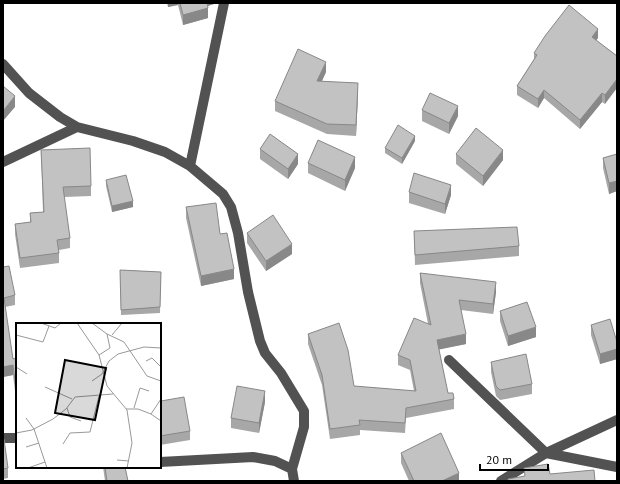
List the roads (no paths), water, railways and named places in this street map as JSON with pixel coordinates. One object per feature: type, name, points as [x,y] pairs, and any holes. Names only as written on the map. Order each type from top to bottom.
[{"type":"street","points":[[190,166],[224,3]]},
{"type":"street","points":[[3,64],[29,93],[44,106],[77,127],[133,141],[165,152],[190,166],[224,194],[231,207],[238,233],[248,292],[260,341],[265,353],[281,372],[304,411],[304,428],[292,469],[294,481]]},
{"type":"street","points":[[3,162],[77,127]]},
{"type":"street","points":[[449,360],[546,453],[617,467]]},
{"type":"street","points":[[501,481],[546,453],[609,422],[617,420]]},
{"type":"street","points":[[3,438],[16,438]]},
{"type":"street","points":[[161,462],[253,457],[275,461],[292,469]]}]
